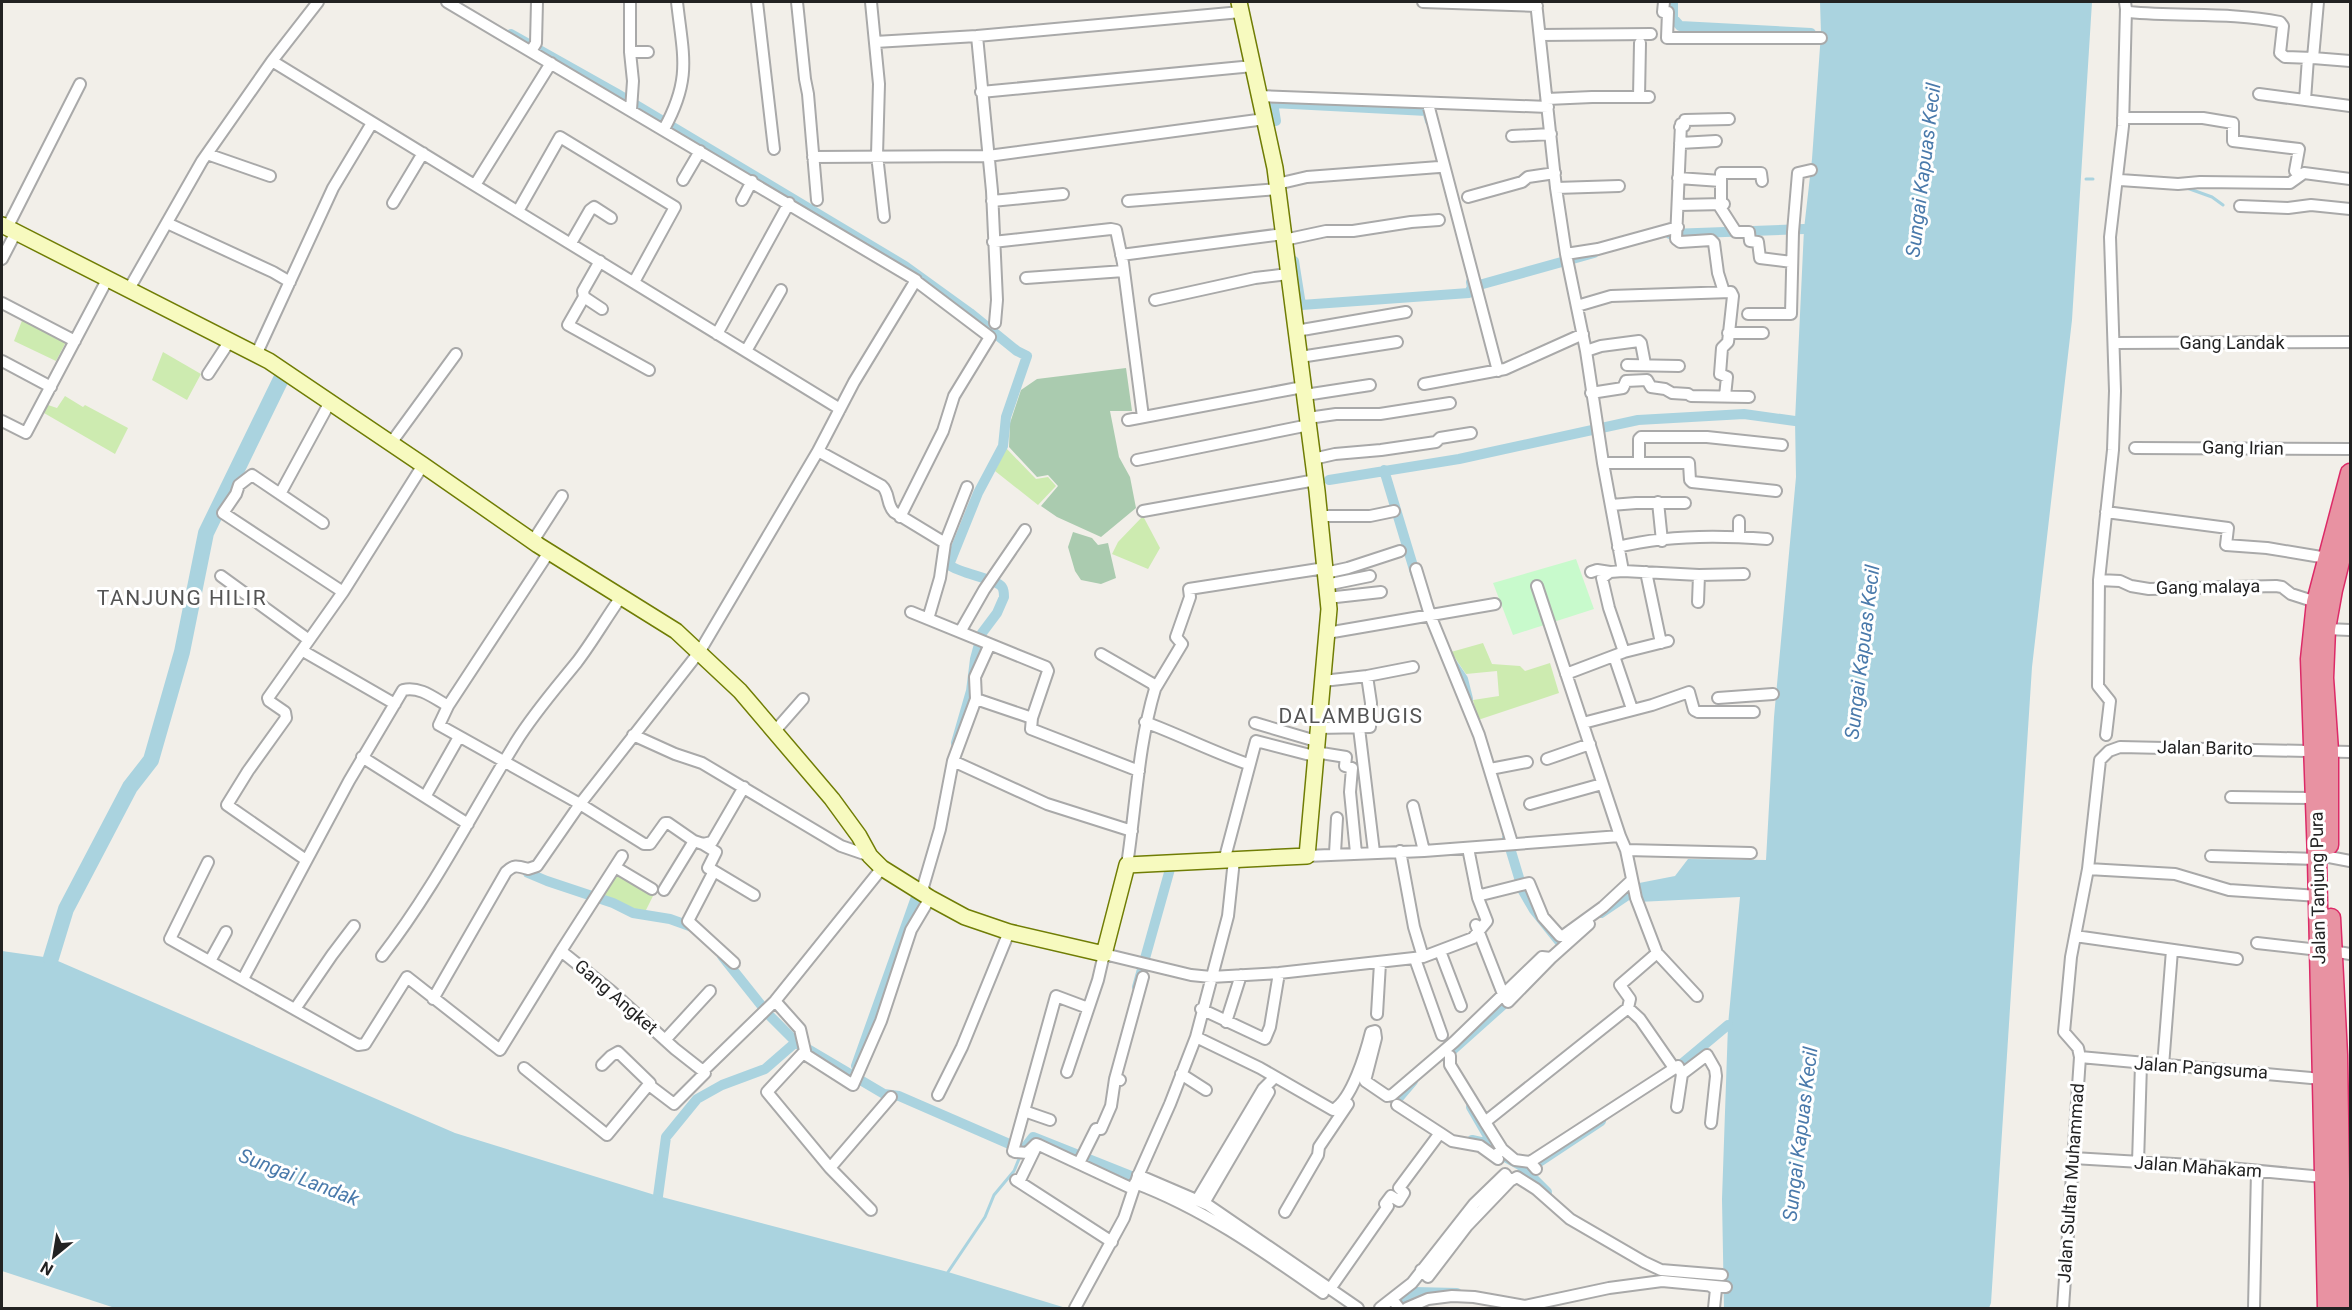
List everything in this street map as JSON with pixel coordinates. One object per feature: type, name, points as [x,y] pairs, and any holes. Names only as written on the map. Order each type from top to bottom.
[{"type":"highway","name":"Jalan Tanjung Pura","points":[[2323,858],[2316,798],[2321,750],[2309,684],[2311,632],[2316,602],[2350,473]]},
{"type":"highway","name":"Jalan Tanjung Pura","points":[[2338,1307],[2323,1177],[2322,1078],[2326,950],[2322,888],[2321,750],[2326,629],[2332,590],[2350,518]]},
{"type":"highway","name":"Jalan Tanjung Pura","points":[[2326,950],[2344,1055],[2345,1191],[2338,1307]]},
{"type":"street","points":[[129,289],[207,154],[272,61],[318,2]]},
{"type":"street","points":[[447,2],[631,110],[666,126],[700,151],[914,277],[916,281],[990,337],[954,396],[944,431],[900,517]]},
{"type":"street","points":[[531,51],[536,43],[537,2]]},
{"type":"street","points":[[630,2],[630,52],[633,81],[631,110]]},
{"type":"street","points":[[666,126],[681,92],[684,76],[676,2]]},
{"type":"street","points":[[757,2],[774,149]]},
{"type":"street","points":[[797,2],[818,200]]},
{"type":"street","points":[[871,2],[879,84],[877,155],[884,217]]},
{"type":"street","points":[[1423,2],[1536,4],[1556,188],[1566,256],[1583,334],[1591,393],[1623,571]]},
{"type":"street","points":[[1664,2],[1663,12],[1668,12],[1667,38],[1821,38]]},
{"type":"street","points":[[2305,100],[2318,2]]},
{"type":"street","points":[[2126,5],[2129,12],[2170,16],[2247,17],[2280,22],[2283,26],[2280,53],[2285,57],[2350,61]]},
{"type":"street","points":[[2106,735],[2110,701],[2098,686],[2099,580],[2113,450],[2114,343],[2110,237],[2123,118],[2126,5]]},
{"type":"street","points":[[875,42],[977,36],[1240,7],[1266,122],[1277,186],[1316,480],[1326,581],[1327,633],[1307,856]]},
{"type":"street","points":[[1540,35],[1651,34]]},
{"type":"street","points":[[977,36],[992,201],[997,300],[995,323]]},
{"type":"street","points":[[1259,96],[1428,104],[1548,103],[1644,97],[1640,43]]},
{"type":"street","points":[[630,52],[648,52]]},
{"type":"street","points":[[272,61],[840,409]]},
{"type":"street","points":[[475,185],[551,63]]},
{"type":"street","points":[[981,92],[1253,66]]},
{"type":"street","points":[[2,259],[8,228],[80,84]]},
{"type":"street","points":[[2259,94],[2350,106]]},
{"type":"street","points":[[1428,104],[1498,371]]},
{"type":"street","points":[[2123,118],[2203,118],[2233,123],[2234,141],[2299,149],[2295,171],[2300,176]]},
{"type":"street","points":[[1724,292],[1712,240],[1680,242],[1677,232],[1678,178],[1681,125],[1684,126],[1685,120],[1729,119]]},
{"type":"street","points":[[813,157],[988,156],[1266,122]]},
{"type":"street","points":[[256,355],[333,188],[372,123]]},
{"type":"street","points":[[1512,136],[1551,134]]},
{"type":"street","points":[[518,210],[560,137],[675,207],[634,282]]},
{"type":"street","points":[[1680,142],[1716,141]]},
{"type":"street","points":[[683,180],[700,151]]},
{"type":"street","points":[[393,203],[423,153]]},
{"type":"street","points":[[207,154],[270,176]]},
{"type":"street","points":[[1128,201],[1277,186],[1307,177],[1439,167]]},
{"type":"street","points":[[1748,314],[1791,314],[1798,173],[1811,170]]},
{"type":"street","points":[[1468,196],[1522,182],[1528,177],[1555,173]]},
{"type":"street","points":[[1762,181],[1761,173],[1721,173],[1721,204],[1736,232],[1749,232],[1750,241],[1758,242],[1760,258],[1792,262]]},
{"type":"street","points":[[2120,180],[2178,184],[2290,183],[2304,174],[2350,179]]},
{"type":"street","points":[[1678,178],[1721,181]]},
{"type":"street","points":[[742,200],[752,181]]},
{"type":"street","points":[[1556,188],[1618,186]]},
{"type":"street","points":[[992,201],[1064,194]]},
{"type":"street","points":[[717,334],[789,203]]},
{"type":"street","points":[[1678,205],[1721,204]]},
{"type":"street","points":[[2241,206],[2288,208],[2311,205],[2350,208]]},
{"type":"street","points":[[571,243],[594,207],[611,218]]},
{"type":"street","points":[[1121,255],[1439,220]]},
{"type":"street","points":[[167,223],[290,282]]},
{"type":"street","points":[[8,228],[269,362],[549,552],[676,631],[700,651],[740,691],[832,799],[860,836],[870,856],[882,868],[922,894],[965,917],[1009,932],[1191,975],[1211,977],[1279,973],[1419,958],[1473,938],[1477,928],[1487,921],[1477,892],[1468,848]]},
{"type":"street","points":[[993,243],[1113,229],[1117,232],[1143,417]]},
{"type":"street","points":[[1566,256],[1677,232]]},
{"type":"street","points":[[600,261],[568,325],[650,370]]},
{"type":"street","points":[[1026,278],[1124,271]]},
{"type":"street","points":[[1155,300],[1256,278],[1288,274]]},
{"type":"street","points":[[2,421],[26,433],[108,278]]},
{"type":"street","points":[[433,999],[506,872],[516,865],[528,869],[537,866],[580,804],[700,651],[818,451],[854,382],[916,281]]},
{"type":"street","points":[[746,351],[781,290]]},
{"type":"street","points":[[1577,306],[1611,296],[1731,292],[1733,296],[1728,343],[1722,348],[1720,374],[1727,377],[1725,396]]},
{"type":"street","points":[[584,297],[602,309]]},
{"type":"street","points":[[2,303],[75,341]]},
{"type":"street","points":[[1296,330],[1406,312]]},
{"type":"street","points":[[1728,333],[1763,333]]},
{"type":"street","points":[[1424,384],[1498,371],[1583,334]]},
{"type":"street","points":[[1586,351],[1601,346],[1639,341],[1645,364]]},
{"type":"street","points":[[208,375],[229,342]]},
{"type":"street","points":[[1300,357],[1397,342]]},
{"type":"street","name":"Gang Landak","points":[[2114,343],[2350,342]]},
{"type":"street","points":[[391,443],[456,354]]},
{"type":"street","points":[[2,361],[51,387]]},
{"type":"street","points":[[1627,365],[1678,366]]},
{"type":"street","points":[[1591,393],[1623,388],[1626,381],[1647,381],[1651,387],[1665,389],[1672,393],[1749,397]]},
{"type":"street","points":[[1128,420],[1304,391],[1370,385]]},
{"type":"street","points":[[280,494],[330,402]]},
{"type":"street","points":[[1137,460],[1336,414],[1380,414],[1450,403]]},
{"type":"street","points":[[1313,459],[1335,453],[1381,450],[1436,442],[1440,438],[1471,433]]},
{"type":"street","points":[[1639,463],[1641,437],[1707,437],[1782,445]]},
{"type":"street","name":"Gang Irian","points":[[2135,448],[2350,449]]},
{"type":"street","points":[[818,451],[885,488],[888,505],[900,517],[945,543]]},
{"type":"street","points":[[1603,463],[1689,463],[1692,482],[1776,491]]},
{"type":"street","points":[[306,860],[227,805],[286,718],[285,712],[268,698],[343,592],[423,465]]},
{"type":"street","points":[[323,523],[252,475],[239,485],[236,494],[223,513],[343,592]]},
{"type":"street","points":[[1143,511],[1316,480]]},
{"type":"street","points":[[928,619],[940,578],[945,543],[967,487]]},
{"type":"street","points":[[533,541],[562,496]]},
{"type":"street","points":[[1658,502],[1662,541]]},
{"type":"street","points":[[1611,505],[1685,503]]},
{"type":"street","points":[[1320,516],[1370,516],[1394,511]]},
{"type":"street","points":[[2106,512],[2228,528],[2226,545],[2267,548],[2327,558]]},
{"type":"street","points":[[1739,521],[1739,537]]},
{"type":"street","points":[[960,632],[1025,530]]},
{"type":"street","points":[[1618,547],[1643,541],[1739,537],[1767,539]]},
{"type":"street","points":[[1326,581],[1348,568],[1400,551]]},
{"type":"street","points":[[549,552],[448,706],[439,725],[580,804],[644,844],[650,844],[665,823],[668,823],[716,852],[708,868],[754,895]]},
{"type":"street","points":[[1416,569],[1430,615],[1490,769],[1507,844]]},
{"type":"street","points":[[1591,572],[1597,570],[1699,575],[1744,574]]},
{"type":"street","points":[[1610,572],[1602,578],[1632,709]]},
{"type":"street","points":[[1566,674],[1619,654],[1664,642],[1646,572]]},
{"type":"street","points":[[1698,602],[1699,575]]},
{"type":"street","points":[[221,576],[309,640]]},
{"type":"street","points":[[1067,1072],[1104,954],[1127,865],[1145,722],[1155,689],[1182,644],[1176,637],[1190,597],[1189,589],[1326,581],[1370,576]]},
{"type":"street","name":"Gang malaya","points":[[2099,580],[2120,581],[2131,586],[2149,589],[2276,586],[2282,587],[2291,594],[2316,602]]},
{"type":"street","points":[[1326,581],[1381,592]]},
{"type":"street","points":[[1538,586],[1602,784],[1626,850],[1636,898],[1657,953],[1697,996]]},
{"type":"street","points":[[382,956],[468,824],[523,732],[578,661],[621,597]]},
{"type":"street","points":[[1327,633],[1495,604]]},
{"type":"street","points":[[911,612],[1048,668],[1030,728],[1139,771]]},
{"type":"street","points":[[2326,629],[2350,630]]},
{"type":"street","points":[[769,1006],[800,1029],[806,1056],[850,1085],[857,1080],[881,1021],[922,894],[940,829],[953,761],[976,699],[975,677],[987,642]]},
{"type":"street","points":[[303,651],[395,704]]},
{"type":"street","points":[[1101,654],[1153,684],[1155,689]]},
{"type":"street","points":[[1323,681],[1413,668]]},
{"type":"street","points":[[1075,1308],[1124,1218],[1136,1181],[1196,1037],[1201,1010],[1228,916],[1229,860],[1248,764],[1257,741],[1316,744],[1359,728],[1371,726],[1371,703],[1367,676]]},
{"type":"street","points":[[243,979],[362,758],[404,690],[419,689],[448,706]]},
{"type":"street","points":[[1583,723],[1652,705],[1689,692],[1694,710],[1698,712],[1754,712]]},
{"type":"street","points":[[1718,698],[1773,694]]},
{"type":"street","points":[[774,732],[803,699]]},
{"type":"street","points":[[976,699],[1032,718]]},
{"type":"street","points":[[1145,722],[1171,731],[1214,753],[1248,764]]},
{"type":"street","points":[[1255,723],[1346,757],[1345,766],[1352,768],[1351,804],[1356,853]]},
{"type":"street","points":[[1359,728],[1374,852]]},
{"type":"street","points":[[633,735],[675,754],[702,763],[841,846],[870,856]]},
{"type":"street","points":[[425,797],[459,737]]},
{"type":"street","points":[[1547,759],[1590,744]]},
{"type":"street","name":"Jalan Barito","points":[[2088,869],[2100,760],[2109,751],[2120,747],[2350,752]]},
{"type":"street","points":[[362,758],[468,824]]},
{"type":"street","points":[[953,761],[1047,804],[1132,831]]},
{"type":"street","points":[[1490,769],[1527,762]]},
{"type":"street","points":[[1530,804],[1602,784]]},
{"type":"street","points":[[698,843],[709,844],[714,839],[744,787]]},
{"type":"street","points":[[2231,797],[2316,798]]},
{"type":"street","points":[[1413,806],[1424,851]]},
{"type":"street","points":[[1335,854],[1337,818]]},
{"type":"street","points":[[1127,865],[1424,851],[1620,836]]},
{"type":"street","points":[[664,890],[698,843]]},
{"type":"street","points":[[1626,850],[1751,853]]},
{"type":"street","points":[[1400,851],[1419,958],[1442,1035]]},
{"type":"street","points":[[561,951],[621,856]]},
{"type":"street","points":[[2211,856],[2323,858],[2350,861]]},
{"type":"street","name":"Gang Angket","points":[[208,862],[170,939],[361,1046],[365,1044],[407,977],[500,1050],[561,951],[704,1071]]},
{"type":"street","points":[[615,867],[652,889]]},
{"type":"street","points":[[649,1085],[674,1104],[769,1006],[882,868]]},
{"type":"street","points":[[2080,1057],[2078,1048],[2064,1032],[2070,957],[2088,869],[2175,874],[2229,890],[2322,888]]},
{"type":"street","points":[[714,871],[687,921],[734,963]]},
{"type":"street","points":[[1477,892],[1481,895],[1522,884],[1532,886],[1543,917],[1560,936],[1563,936],[1632,882]]},
{"type":"street","points":[[1477,928],[1508,1002],[1551,958],[1594,920],[1590,916]]},
{"type":"street","points":[[295,1009],[354,926]]},
{"type":"street","points":[[210,961],[226,932]]},
{"type":"street","points":[[938,1095],[962,1047],[1009,932]]},
{"type":"street","points":[[2075,936],[2237,959]]},
{"type":"street","points":[[2257,943],[2350,954]]},
{"type":"street","points":[[2163,1066],[2172,950]]},
{"type":"street","points":[[1440,951],[1461,1006]]},
{"type":"street","points":[[1485,1122],[1628,1008],[1630,999],[1620,985],[1657,953]]},
{"type":"street","points":[[1377,1014],[1380,963]]},
{"type":"street","points":[[1201,1010],[1265,1039],[1270,1027],[1279,973]]},
{"type":"street","points":[[1226,1022],[1241,975]]},
{"type":"street","points":[[1079,1163],[1096,1129],[1101,1129],[1111,1106],[1143,977]]},
{"type":"street","points":[[665,1040],[710,991]]},
{"type":"street","points":[[1285,1212],[1318,1155],[1319,1147],[1349,1093],[1373,1031],[1376,1038],[1365,1081],[1387,1096],[1392,1095],[1454,1042],[1503,994]]},
{"type":"street","points":[[1039,1142],[1018,1152],[1024,1111],[1056,996],[1088,1008]]},
{"type":"street","points":[[1628,1008],[1640,1019],[1679,1069],[1677,1107]]},
{"type":"street","points":[[1196,1037],[1275,1077],[1332,1110],[1336,1109],[1349,1093]]},
{"type":"street","points":[[803,1047],[767,1092],[830,1168],[871,1210]]},
{"type":"street","points":[[524,1068],[607,1135],[649,1085],[650,1080],[618,1052],[602,1065]]},
{"type":"street","points":[[1397,1105],[1452,1141],[1480,1146],[1498,1155],[1533,1166],[1679,1069],[1707,1055],[1715,1069],[1716,1076],[1711,1124]]},
{"type":"street","points":[[1450,1056],[1449,1065],[1485,1122],[1498,1155]]},
{"type":"street","name":"Jalan Pangsuma","points":[[2080,1057],[2322,1078]]},
{"type":"street","name":"Jalan Sultan Muhammad","points":[[2063,1308],[2080,1057]]},
{"type":"street","points":[[2138,1163],[2141,1064]]},
{"type":"street","points":[[1182,1074],[1206,1090]]},
{"type":"street","points":[[1199,1201],[1263,1089],[1275,1077]]},
{"type":"street","points":[[830,1168],[891,1097]]},
{"type":"street","points":[[1024,1111],[1050,1120]]},
{"type":"street","points":[[1330,1289],[1388,1206],[1385,1204],[1391,1196],[1399,1201],[1404,1194],[1399,1188],[1440,1133]]},
{"type":"street","points":[[1039,1142],[1079,1163],[1199,1201],[1346,1308]]},
{"type":"street","points":[[1039,1142],[1018,1181],[1112,1242]]},
{"type":"street","name":"Jalan Mahakam","points":[[2073,1158],[2208,1166],[2323,1177]]},
{"type":"street","points":[[2254,1308],[2257,1171]]},
{"type":"street","points":[[1380,1308],[1425,1274],[1464,1223],[1507,1178],[1517,1177],[1536,1189],[1570,1219],[1644,1262],[1661,1270],[1722,1275]]},
{"type":"street","points":[[1159,1188],[1250,1239]]},
{"type":"street","points":[[1298,1271],[1358,1308]]},
{"type":"street","points":[[1407,1308],[1443,1291],[1525,1306],[1640,1283],[1662,1281],[1726,1287]]},
{"type":"street","points":[[1710,1286],[1716,1289],[1714,1308]]},
{"type":"street","points":[[1392,1299],[1399,1308]]},
{"type":"green space","points":[[23,318],[67,340],[56,361],[14,341]]},
{"type":"green space","points":[[163,352],[201,374],[187,400],[152,380]]},
{"type":"green space","points":[[1126,368],[1132,411],[1110,411],[1119,457],[1130,477],[1136,508],[1101,537],[1057,517],[1041,506],[1058,486],[1048,475],[1037,477],[1009,447],[1010,423],[1021,390],[1037,379]]},
{"type":"green space","points":[[65,396],[128,428],[115,454],[44,413],[48,405],[57,408]]},
{"type":"green space","points":[[1006,448],[1036,479],[1048,477],[1056,486],[1038,505],[995,471]]},
{"type":"green space","points":[[1143,516],[1160,548],[1148,569],[1112,554],[1118,542]]},
{"type":"green space","points":[[1073,532],[1092,538],[1098,545],[1108,543],[1116,578],[1101,584],[1081,580],[1075,571],[1068,547]]},
{"type":"green space","points":[[1576,559],[1594,609],[1513,635],[1493,583]]},
{"type":"green space","points":[[1483,643],[1492,664],[1520,666],[1525,671],[1550,663],[1559,693],[1478,720],[1473,700],[1499,696],[1497,671],[1466,674],[1451,652]]},
{"type":"green space","points":[[615,867],[655,892],[645,912],[621,904],[600,891]]},
{"type":"water","name":"Sungai Kapuas Kecil","points":[[1820,2],[2092,2],[2072,320],[2032,667],[1989,1308],[1724,1308],[1722,1199],[1728,1025],[1740,897],[1638,902],[1634,884],[1675,876],[1688,859],[1766,860],[1774,717],[1796,477],[1795,421],[1804,229],[1812,159],[1821,33]]},
{"type":"water","name":"Sungai Landak","points":[[2,951],[51,958],[455,1133],[658,1196],[948,1272],[1066,1308],[115,1308],[2,1271]]},
{"type":"waterway","points":[[1673,2],[1673,18],[1680,26],[1811,33]]},
{"type":"waterway","points":[[511,34],[616,93],[905,266],[970,313],[1017,351],[1027,356],[1006,417],[1003,446],[978,493],[949,565],[999,584],[1003,588],[1004,595],[997,613],[982,633],[975,659],[971,691],[956,743]]},
{"type":"waterway","points":[[1259,121],[1276,121],[1273,103],[1427,111],[1430,121]]},
{"type":"waterway","points":[[2086,179],[2093,179]]},
{"type":"waterway","points":[[2187,188],[2212,197],[2223,205]]},
{"type":"waterway","points":[[1670,234],[1804,229]]},
{"type":"waterway","points":[[1471,282],[1472,287],[1594,253]]},
{"type":"waterway","points":[[1294,261],[1301,305],[1469,293],[1472,287]]},
{"type":"waterway","points":[[51,958],[66,909],[130,787],[151,760],[182,652],[206,533],[282,377]]},
{"type":"waterway","points":[[1329,480],[1459,459],[1638,420],[1744,414],[1795,421]]},
{"type":"waterway","points":[[1384,470],[1416,576]]},
{"type":"waterway","points":[[1450,660],[1463,679],[1468,699]]},
{"type":"waterway","points":[[1507,838],[1523,891],[1534,910],[1562,945]]},
{"type":"waterway","points":[[1137,987],[1170,869]]},
{"type":"waterway","points":[[528,873],[613,903],[633,913],[670,919],[695,928]]},
{"type":"waterway","points":[[856,1066],[920,886]]},
{"type":"waterway","points":[[1601,913],[1635,890]]},
{"type":"waterway","points":[[722,956],[769,1015],[796,1042],[884,1094],[899,1096],[1023,1150],[1033,1137],[1146,1182]]},
{"type":"waterway","points":[[1448,1062],[1447,1055],[1513,996]]},
{"type":"waterway","points":[[1673,1071],[1728,1025]]},
{"type":"waterway","points":[[658,1196],[666,1137],[697,1099],[722,1085],[765,1069],[796,1042]]},
{"type":"waterway","points":[[1396,1101],[1413,1081]]},
{"type":"waterway","points":[[1471,1107],[1489,1138]]},
{"type":"waterway","points":[[1527,1170],[1601,1121]]},
{"type":"waterway","points":[[1472,1140],[1494,1145],[1496,1152],[1520,1165],[1547,1192]]},
{"type":"waterway","points":[[948,1272],[985,1217],[994,1195],[1014,1171],[1021,1154]]},
{"type":"waterway","points":[[1394,1308],[1414,1292],[1457,1293]]},
{"type":"district","name":"TANJUNG HILIR","points":[[182,598]]},
{"type":"district","name":"DALAMBUGIS","points":[[1351,716]]}]
